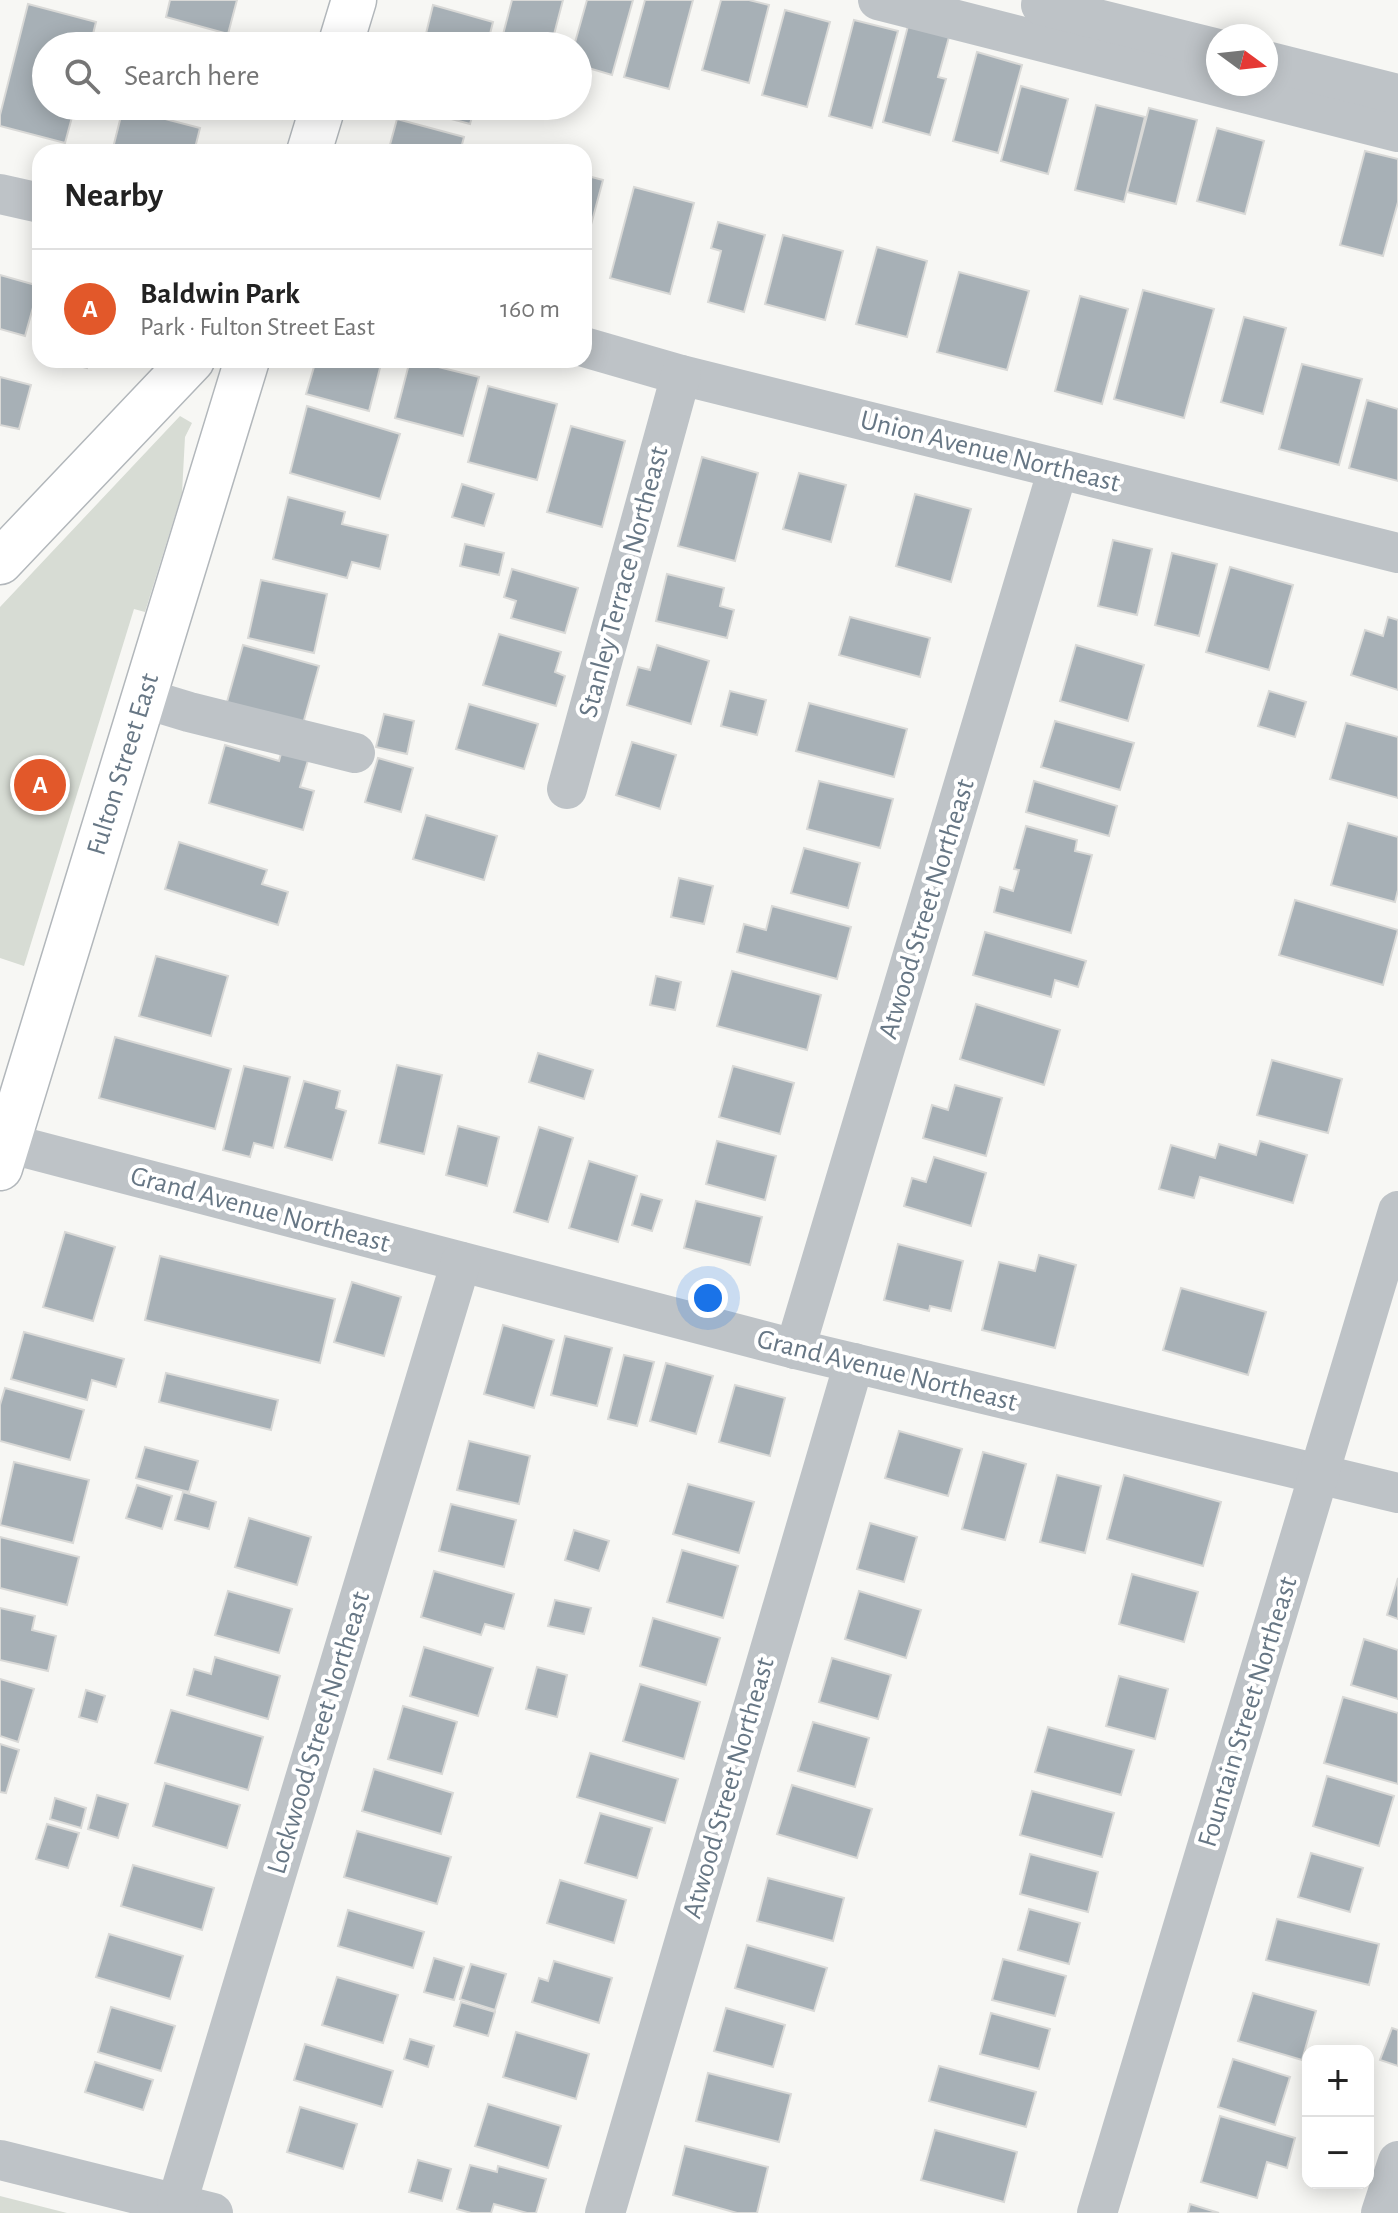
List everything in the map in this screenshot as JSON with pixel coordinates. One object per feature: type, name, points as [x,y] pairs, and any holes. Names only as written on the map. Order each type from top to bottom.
[{"type":"main road","points":[[344,32],[354,0]]},
{"type":"main road","points":[[311,144],[319,120]]},
{"type":"main road","points":[[0,562],[184,368]]},
{"type":"main road","name":"Fulton Street East","points":[[4,1156],[245,368]]},
{"type":"street","points":[[878,0],[1398,132]]},
{"type":"street","points":[[1042,0],[1041,5],[1206,46]]},
{"type":"street","points":[[1278,64],[1398,94]]},
{"type":"street","points":[[0,194],[32,201]]},
{"type":"street","name":"Union Avenue Northeast","points":[[592,349],[681,375],[1398,553]]},
{"type":"street","name":"Stanley Terrace Northeast","points":[[567,789],[681,375]]},
{"type":"street","name":"Atwood Street Northeast","points":[[795,1349],[1058,469]]},
{"type":"street","points":[[143,698],[355,753]]},
{"type":"street","name":"Grand Avenue Northeast","points":[[4,1156],[461,1262],[795,1349],[1398,1493]]},
{"type":"street","name":"Fountain Street Northeast","points":[[1097,2213],[1398,1211]]},
{"type":"street","name":"Lockwood Street Northeast","points":[[195,2208],[461,1262]]},
{"type":"street","name":"Atwood Street Northeast","points":[[605,2213],[854,1363]]},
{"type":"street","points":[[0,2160],[126,2203],[195,2208]]},
{"type":"street","points":[[1381,2213],[1398,2161]]},
{"type":"shaded area","points":[[180,416],[192,423],[185,437],[182,493],[145,612],[134,609],[24,966],[0,958],[0,607]]},
{"type":"shaded area","points":[[0,2196],[67,2213],[0,2213]]},
{"type":"building","points":[[170,0],[237,0],[229,32],[166,17]]},
{"type":"building","points":[[512,0],[563,0],[555,32],[504,32]]},
{"type":"building","points":[[587,0],[633,0],[612,75],[592,69],[592,32],[578,32]]},
{"type":"building","points":[[645,0],[693,0],[669,89],[624,77]]},
{"type":"building","points":[[721,0],[749,0],[769,5],[749,83],[702,70]]},
{"type":"building","points":[[28,4],[96,22],[94,32],[32,32],[32,120],[71,120],[65,143],[0,126],[0,115]]},
{"type":"building","points":[[433,5],[493,22],[490,32],[426,32]]},
{"type":"building","points":[[785,10],[830,22],[807,107],[762,95]]},
{"type":"building","points":[[854,20],[898,31],[872,128],[829,116]]},
{"type":"building","points":[[908,26],[949,37],[938,77],[946,79],[930,135],[883,122]]},
{"type":"building","points":[[977,52],[1022,65],[998,153],[953,141]]},
{"type":"building","points":[[1021,86],[1068,99],[1048,174],[1001,161]]},
{"type":"building","points":[[1096,105],[1145,117],[1124,202],[1075,190]]},
{"type":"building","points":[[1149,108],[1197,120],[1176,204],[1127,192]]},
{"type":"building","points":[[120,120],[169,120],[200,128],[196,144],[114,144]]},
{"type":"building","points":[[397,120],[464,137],[462,144],[390,144]]},
{"type":"building","points":[[1217,128],[1264,141],[1245,214],[1197,201]]},
{"type":"building","points":[[1365,151],[1398,159],[1398,202],[1383,256],[1340,245]]},
{"type":"building","points":[[592,177],[603,180],[592,221]]},
{"type":"building","points":[[634,187],[694,203],[670,294],[610,278]]},
{"type":"building","points":[[718,222],[765,235],[744,312],[708,302],[721,251],[711,248]]},
{"type":"building","points":[[783,235],[843,251],[825,320],[765,304]]},
{"type":"building","points":[[877,247],[927,261],[907,337],[856,324]]},
{"type":"building","points":[[959,272],[1029,291],[1007,370],[937,352]]},
{"type":"building","points":[[0,275],[32,284],[32,311],[25,336],[0,329]]},
{"type":"building","points":[[1143,290],[1214,309],[1184,418],[1114,399]]},
{"type":"building","points":[[1080,296],[1128,309],[1102,404],[1055,391]]},
{"type":"building","points":[[1244,317],[1286,328],[1263,414],[1221,402]]},
{"type":"building","points":[[1302,364],[1362,379],[1339,465],[1279,449]]},
{"type":"building","points":[[314,368],[380,368],[369,411],[306,394]]},
{"type":"building","points":[[408,368],[442,368],[479,377],[463,436],[395,418]]},
{"type":"building","points":[[0,377],[31,385],[19,429],[0,425]]},
{"type":"building","points":[[488,386],[557,404],[537,480],[468,462]]},
{"type":"building","points":[[1367,400],[1398,409],[1398,481],[1349,468]]},
{"type":"building","points":[[307,406],[400,434],[380,499],[290,473]]},
{"type":"building","points":[[571,426],[625,441],[602,527],[547,512]]},
{"type":"building","points":[[702,457],[758,473],[735,561],[678,546]]},
{"type":"building","points":[[799,473],[846,485],[831,542],[783,529]]},
{"type":"building","points":[[462,484],[494,494],[484,526],[452,517]]},
{"type":"building","points":[[915,494],[971,509],[951,582],[896,566]]},
{"type":"building","points":[[288,497],[345,512],[342,524],[388,535],[380,569],[352,562],[347,578],[273,559]]},
{"type":"building","points":[[1113,540],[1152,549],[1137,615],[1098,606]]},
{"type":"building","points":[[465,544],[504,553],[499,575],[460,566]]},
{"type":"building","points":[[1172,553],[1217,564],[1199,636],[1155,625]]},
{"type":"building","points":[[1230,567],[1293,585],[1269,670],[1206,652]]},
{"type":"building","points":[[512,569],[578,588],[565,633],[511,618],[516,601],[504,597]]},
{"type":"building","points":[[667,574],[724,588],[720,606],[734,610],[727,638],[656,621]]},
{"type":"building","points":[[261,580],[327,594],[314,653],[248,638]]},
{"type":"building","points":[[850,617],[930,638],[920,677],[839,655]]},
{"type":"building","points":[[1388,617],[1398,620],[1398,690],[1351,675],[1365,630],[1383,636]]},
{"type":"building","points":[[499,634],[561,652],[555,672],[565,676],[556,706],[483,685]]},
{"type":"building","points":[[243,645],[319,666],[301,731],[225,709]]},
{"type":"building","points":[[657,645],[709,661],[691,724],[627,705],[638,667],[650,670]]},
{"type":"building","points":[[1076,645],[1144,665],[1128,721],[1060,701]]},
{"type":"building","points":[[730,691],[766,700],[757,735],[721,726]]},
{"type":"building","points":[[1269,691],[1306,702],[1295,737],[1258,726]]},
{"type":"building","points":[[809,703],[907,729],[894,777],[796,751]]},
{"type":"building","points":[[469,704],[538,724],[524,769],[456,749]]},
{"type":"building","points":[[384,714],[414,721],[407,754],[376,747]]},
{"type":"building","points":[[1055,721],[1134,743],[1120,790],[1041,767]]},
{"type":"building","points":[[1346,723],[1398,737],[1398,798],[1330,779]]},
{"type":"building","points":[[632,742],[676,755],[660,809],[616,795]]},
{"type":"building","points":[[225,745],[279,761],[282,750],[309,757],[300,787],[314,791],[303,830],[209,803]]},
{"type":"building","points":[[378,758],[413,768],[401,812],[365,802]]},
{"type":"building","points":[[819,781],[893,799],[880,848],[807,829]]},
{"type":"building","points":[[1034,781],[1117,806],[1109,836],[1026,812]]},
{"type":"building","points":[[426,815],[497,836],[484,880],[413,859]]},
{"type":"building","points":[[1348,823],[1398,837],[1398,890],[1395,902],[1331,885]]},
{"type":"building","points":[[1026,826],[1077,840],[1075,851],[1092,855],[1071,933],[994,912],[1000,887],[1013,891],[1019,870],[1014,869]]},
{"type":"building","points":[[179,842],[267,870],[262,884],[288,892],[278,925],[165,889]]},
{"type":"building","points":[[804,848],[860,863],[848,908],[791,893]]},
{"type":"building","points":[[679,878],[713,886],[704,924],[671,917]]},
{"type":"building","points":[[1295,900],[1398,930],[1383,985],[1279,955]]},
{"type":"building","points":[[772,906],[851,927],[837,979],[737,952],[744,924],[766,930]]},
{"type":"building","points":[[985,932],[1086,961],[1078,987],[1055,980],[1051,997],[973,975]]},
{"type":"building","points":[[156,956],[228,976],[211,1036],[139,1016]]},
{"type":"building","points":[[732,971],[821,995],[807,1050],[717,1026]]},
{"type":"building","points":[[656,976],[681,982],[675,1010],[650,1005]]},
{"type":"building","points":[[976,1004],[1060,1030],[1044,1085],[960,1059]]},
{"type":"building","points":[[115,1037],[231,1069],[215,1129],[99,1098]]},
{"type":"building","points":[[538,1053],[593,1070],[584,1099],[529,1082]]},
{"type":"building","points":[[1272,1060],[1342,1079],[1328,1133],[1257,1115]]},
{"type":"building","points":[[397,1065],[442,1075],[424,1154],[379,1143]]},
{"type":"building","points":[[244,1066],[290,1077],[273,1148],[254,1143],[250,1157],[223,1150]]},
{"type":"building","points":[[733,1066],[794,1083],[780,1134],[719,1117]]},
{"type":"building","points":[[304,1081],[340,1091],[336,1108],[346,1111],[332,1160],[285,1147]]},
{"type":"building","points":[[955,1085],[1002,1098],[986,1156],[923,1138],[932,1105],[948,1110]]},
{"type":"building","points":[[458,1126],[499,1137],[487,1186],[446,1175]]},
{"type":"building","points":[[539,1127],[573,1138],[548,1222],[514,1212]]},
{"type":"building","points":[[717,1141],[776,1156],[765,1200],[706,1184]]},
{"type":"building","points":[[1260,1141],[1307,1155],[1293,1203],[1200,1177],[1194,1198],[1159,1189],[1171,1145],[1215,1158],[1219,1144],[1256,1155]]},
{"type":"building","points":[[934,1157],[986,1173],[971,1226],[904,1206],[912,1178],[926,1182]]},
{"type":"building","points":[[589,1161],[637,1176],[618,1242],[569,1228]]},
{"type":"building","points":[[641,1194],[662,1200],[652,1231],[632,1225]]},
{"type":"building","points":[[696,1201],[762,1217],[750,1265],[684,1248]]},
{"type":"building","points":[[65,1232],[115,1247],[93,1321],[43,1307]]},
{"type":"building","points":[[898,1244],[963,1261],[951,1311],[930,1306],[929,1311],[884,1300]]},
{"type":"building","points":[[1039,1255],[1076,1265],[1055,1348],[982,1330],[999,1262],[1035,1271]]},
{"type":"building","points":[[160,1256],[335,1299],[320,1363],[145,1320]]},
{"type":"building","points":[[352,1282],[401,1297],[384,1356],[334,1342]]},
{"type":"building","points":[[1181,1288],[1266,1312],[1248,1375],[1163,1350]]},
{"type":"building","points":[[503,1325],[554,1340],[534,1408],[484,1394]]},
{"type":"building","points":[[24,1332],[124,1359],[116,1387],[92,1380],[87,1400],[11,1379]]},
{"type":"building","points":[[565,1336],[612,1348],[597,1406],[551,1395]]},
{"type":"building","points":[[624,1355],[654,1362],[637,1426],[608,1419]]},
{"type":"building","points":[[666,1363],[713,1376],[696,1434],[650,1421]]},
{"type":"building","points":[[166,1373],[278,1400],[271,1430],[159,1402]]},
{"type":"building","points":[[735,1385],[785,1398],[770,1456],[719,1442]]},
{"type":"building","points":[[5,1388],[84,1410],[70,1460],[0,1441],[0,1405]]},
{"type":"building","points":[[899,1431],[962,1449],[948,1496],[885,1478]]},
{"type":"building","points":[[469,1441],[530,1456],[519,1504],[457,1490]]},
{"type":"building","points":[[145,1447],[198,1461],[189,1492],[136,1478]]},
{"type":"building","points":[[983,1452],[1026,1464],[1005,1540],[962,1529]]},
{"type":"building","points":[[14,1462],[89,1480],[73,1543],[0,1525]]},
{"type":"building","points":[[1057,1475],[1101,1486],[1085,1553],[1040,1542]]},
{"type":"building","points":[[1124,1475],[1221,1502],[1203,1566],[1107,1539]]},
{"type":"building","points":[[688,1484],[754,1502],[739,1553],[673,1534]]},
{"type":"building","points":[[137,1485],[172,1496],[162,1529],[126,1518]]},
{"type":"building","points":[[183,1492],[216,1502],[209,1529],[175,1520]]},
{"type":"building","points":[[451,1504],[516,1520],[504,1567],[439,1551]]},
{"type":"building","points":[[249,1518],[311,1537],[297,1585],[235,1567]]},
{"type":"building","points":[[870,1523],[917,1537],[904,1582],[857,1569]]},
{"type":"building","points":[[574,1530],[609,1541],[599,1571],[565,1560]]},
{"type":"building","points":[[0,1537],[79,1557],[67,1605],[0,1588]]},
{"type":"building","points":[[682,1550],[738,1566],[723,1618],[667,1602]]},
{"type":"building","points":[[434,1571],[514,1594],[504,1629],[485,1624],[481,1635],[421,1617]]},
{"type":"building","points":[[1132,1574],[1198,1592],[1184,1642],[1119,1624]]},
{"type":"building","points":[[1398,1578],[1398,1619],[1387,1615]]},
{"type":"building","points":[[228,1591],[292,1609],[279,1653],[215,1635]]},
{"type":"building","points":[[859,1591],[921,1610],[906,1658],[845,1639]]},
{"type":"building","points":[[555,1600],[591,1608],[584,1634],[548,1626]]},
{"type":"building","points":[[0,1608],[35,1616],[32,1630],[56,1636],[48,1671],[0,1660]]},
{"type":"building","points":[[653,1618],[720,1638],[706,1685],[640,1666]]},
{"type":"building","points":[[1364,1639],[1398,1650],[1398,1699],[1351,1685]]},
{"type":"building","points":[[424,1647],[493,1668],[478,1716],[410,1696]]},
{"type":"building","points":[[215,1657],[280,1676],[268,1719],[187,1695],[194,1669],[211,1674]]},
{"type":"building","points":[[832,1658],[891,1675],[878,1719],[819,1702]]},
{"type":"building","points":[[537,1667],[567,1675],[557,1717],[526,1709]]},
{"type":"building","points":[[1119,1676],[1168,1689],[1155,1739],[1106,1726]]},
{"type":"building","points":[[0,1679],[34,1689],[18,1742],[0,1736]]},
{"type":"building","points":[[640,1684],[700,1702],[684,1759],[623,1741]]},
{"type":"building","points":[[86,1690],[105,1696],[97,1722],[79,1717]]},
{"type":"building","points":[[1343,1697],[1398,1713],[1398,1784],[1324,1763]]},
{"type":"building","points":[[403,1706],[457,1722],[442,1774],[388,1759]]},
{"type":"building","points":[[171,1710],[263,1737],[248,1790],[155,1763]]},
{"type":"building","points":[[813,1722],[869,1738],[855,1787],[798,1771]]},
{"type":"building","points":[[1048,1727],[1134,1750],[1121,1795],[1035,1772]]},
{"type":"building","points":[[0,1744],[19,1750],[6,1793],[0,1792]]},
{"type":"building","points":[[590,1753],[678,1779],[665,1823],[577,1797]]},
{"type":"building","points":[[374,1769],[453,1793],[441,1834],[362,1811]]},
{"type":"building","points":[[1327,1776],[1394,1796],[1379,1846],[1313,1826]]},
{"type":"building","points":[[165,1783],[240,1805],[227,1848],[153,1826]]},
{"type":"building","points":[[792,1785],[872,1809],[857,1858],[777,1834]]},
{"type":"building","points":[[1032,1791],[1114,1813],[1102,1857],[1020,1835]]},
{"type":"building","points":[[97,1795],[128,1804],[118,1838],[88,1829]]},
{"type":"building","points":[[55,1798],[86,1808],[81,1828],[50,1819]]},
{"type":"building","points":[[600,1813],[652,1828],[637,1878],[585,1863]]},
{"type":"building","points":[[47,1824],[79,1833],[68,1868],[36,1859]]},
{"type":"building","points":[[357,1831],[451,1857],[437,1904],[344,1877]]},
{"type":"building","points":[[1311,1853],[1363,1868],[1350,1912],[1298,1897]]},
{"type":"building","points":[[1030,1854],[1098,1872],[1088,1912],[1020,1894]]},
{"type":"building","points":[[133,1865],[214,1888],[202,1930],[121,1906]]},
{"type":"building","points":[[768,1878],[844,1898],[833,1941],[757,1921]]},
{"type":"building","points":[[560,1880],[626,1900],[614,1943],[547,1923]]},
{"type":"building","points":[[1029,1909],[1080,1923],[1069,1964],[1018,1950]]},
{"type":"building","points":[[348,1910],[424,1932],[413,1968],[338,1946]]},
{"type":"building","points":[[1277,1919],[1379,1944],[1369,1985],[1266,1960]]},
{"type":"building","points":[[109,1934],[183,1956],[170,1999],[96,1977]]},
{"type":"building","points":[[747,1945],[827,1968],[814,2011],[735,1988]]},
{"type":"building","points":[[434,1958],[464,1967],[454,2000],[424,1992]]},
{"type":"building","points":[[1003,1959],[1066,1976],[1055,2016],[992,2000]]},
{"type":"building","points":[[554,1961],[612,1978],[599,2023],[532,2002],[539,1978],[548,1981]]},
{"type":"building","points":[[471,1964],[506,1974],[495,2010],[460,1999]]},
{"type":"building","points":[[337,1977],[398,1995],[383,2043],[322,2025]]},
{"type":"building","points":[[1253,1993],[1316,2011],[1306,2045],[1302,2045],[1302,2060],[1238,2041]]},
{"type":"building","points":[[461,2002],[495,2012],[488,2036],[454,2026]]},
{"type":"building","points":[[111,2007],[175,2026],[161,2071],[98,2052]]},
{"type":"building","points":[[726,2008],[785,2025],[773,2067],[714,2051]]},
{"type":"building","points":[[991,2013],[1050,2029],[1039,2069],[980,2054]]},
{"type":"building","points":[[1392,2028],[1398,2030],[1398,2066],[1380,2060]]},
{"type":"building","points":[[516,2032],[589,2054],[576,2099],[503,2077]]},
{"type":"building","points":[[410,2039],[434,2046],[428,2067],[404,2059]]},
{"type":"building","points":[[305,2044],[393,2071],[382,2107],[294,2080]]},
{"type":"building","points":[[1233,2059],[1290,2077],[1275,2125],[1218,2107]]},
{"type":"building","points":[[95,2062],[153,2080],[143,2110],[85,2092]]},
{"type":"building","points":[[939,2066],[1036,2092],[1026,2127],[929,2101]]},
{"type":"building","points":[[708,2073],[791,2094],[779,2142],[696,2121]]},
{"type":"building","points":[[488,2104],[561,2126],[548,2168],[475,2146]]},
{"type":"building","points":[[300,2107],[357,2124],[343,2169],[287,2152]]},
{"type":"building","points":[[1220,2116],[1295,2138],[1287,2168],[1267,2162],[1257,2198],[1201,2182]]},
{"type":"building","points":[[935,2130],[1017,2152],[1004,2202],[921,2180]]},
{"type":"building","points":[[685,2146],[768,2167],[757,2213],[737,2213],[673,2195]]},
{"type":"building","points":[[418,2160],[451,2169],[442,2201],[409,2192]]},
{"type":"building","points":[[470,2165],[497,2172],[498,2166],[546,2179],[536,2213],[494,2204],[491,2213],[457,2209]]},
{"type":"building","points":[[1190,2204],[1219,2213],[1188,2213]]},
{"type":"place","name":"Baldwin Park","points":[[40,785]]}]
